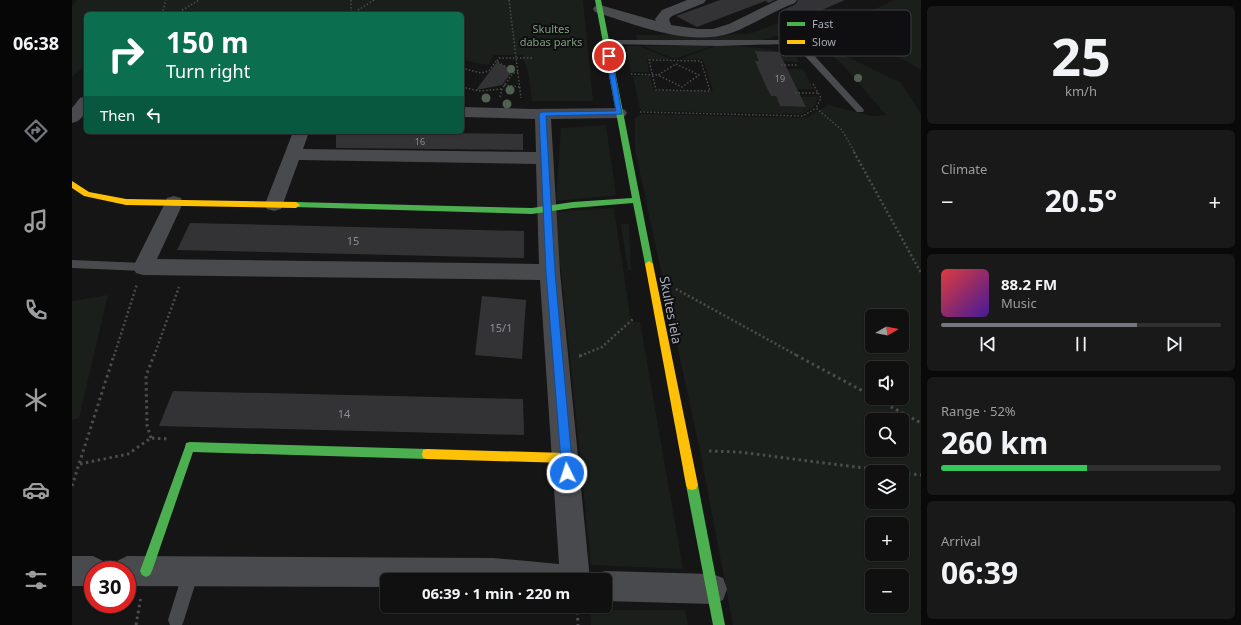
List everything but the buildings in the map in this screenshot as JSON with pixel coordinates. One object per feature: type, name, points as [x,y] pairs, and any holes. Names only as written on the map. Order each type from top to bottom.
[{"type":"street","points":[[665,26],[662,19],[667,13],[699,0]]},
{"type":"street","points":[[599,4],[665,26],[695,34],[725,31],[790,0]]},
{"type":"street","name":"Skultes iela","points":[[599,4],[719,625]]},
{"type":"street","points":[[72,118],[84,105]]},
{"type":"street","points":[[464,112],[532,114],[619,113]]},
{"type":"street","points":[[532,114],[544,158],[550,272],[574,573]]},
{"type":"street","points":[[274,204],[300,134]]},
{"type":"street","points":[[293,154],[544,158]]},
{"type":"street","points":[[72,184],[87,194],[126,202],[274,204],[532,211],[636,200]]},
{"type":"street","points":[[174,203],[143,267],[185,269],[550,272]]},
{"type":"street","points":[[493,573],[137,571],[190,448],[566,458]]},
{"type":"street","points":[[72,571],[84,571]]},
{"type":"street","points":[[612,586],[712,589]]},
{"type":"lane","points":[[606,42],[717,44],[779,42]]},
{"type":"lane","points":[[810,56],[860,110]]},
{"type":"lane","points":[[72,264],[143,267]]},
{"type":"lane","points":[[176,620],[191,572]]},
{"type":"path","points":[[163,12],[166,0]]},
{"type":"path","points":[[179,12],[199,0]]},
{"type":"path","points":[[351,0],[351,12]]},
{"type":"path","points":[[354,12],[374,0]]},
{"type":"path","points":[[509,0],[512,16],[512,35],[520,87],[532,114]]},
{"type":"path","points":[[464,69],[481,73],[489,71],[499,58],[532,58]]},
{"type":"path","points":[[649,60],[675,60],[701,61],[710,91],[656,90],[649,60]]},
{"type":"path","points":[[675,60],[676,64]]},
{"type":"path","points":[[496,61],[513,71],[513,73]]},
{"type":"path","points":[[658,74],[676,64]]},
{"type":"path","points":[[676,64],[699,75],[705,75]]},
{"type":"path","points":[[782,65],[803,65]]},
{"type":"path","points":[[498,100],[504,85],[513,73],[518,72]]},
{"type":"path","points":[[630,74],[658,74],[682,87],[683,90]]},
{"type":"path","points":[[682,87],[699,75]]},
{"type":"path","points":[[637,112],[803,116],[816,108],[822,98],[811,79]]},
{"type":"path","points":[[504,85],[520,87]]},
{"type":"path","points":[[464,87],[479,91],[502,88]]},
{"type":"path","points":[[795,92],[820,93]]},
{"type":"path","points":[[816,108],[842,130],[921,273]]},
{"type":"path","points":[[72,486],[143,267]]},
{"type":"path","points":[[80,464],[128,454],[151,438],[147,425],[146,376],[185,269]]},
{"type":"path","points":[[651,276],[865,392]]},
{"type":"path","points":[[558,358],[586,355],[613,339],[633,319]]},
{"type":"path","points":[[888,405],[921,423]]},
{"type":"path","points":[[685,451],[739,452],[865,468]]},
{"type":"path","points":[[909,474],[921,475]]},
{"type":"path","points":[[577,613],[578,625]]},
{"type":"green space","name":"Skultes dabas parks","points":[[77,0],[583,0],[593,101],[532,101],[528,72],[522,55],[494,55],[488,65],[464,60],[464,12],[84,12],[84,67],[72,77],[72,6]]},
{"type":"green space","points":[[894,0],[921,0],[921,70],[897,56],[911,56],[911,10],[873,10]]},
{"type":"green space","points":[[779,23],[779,35],[764,40],[637,40],[636,35],[749,34]]},
{"type":"green space","points":[[640,46],[670,59],[647,59],[649,72],[631,72],[626,47]]},
{"type":"green space","points":[[643,46],[711,46],[675,59]]},
{"type":"green space","points":[[715,46],[746,47],[779,52],[756,51],[759,61],[756,61],[771,96],[776,96],[780,106],[806,107],[801,97],[818,97],[814,107],[802,114],[642,111],[640,109],[633,76],[650,76],[654,91],[713,91],[703,60],[680,59]]},
{"type":"green space","points":[[781,56],[796,56],[799,62],[783,61]]},
{"type":"green space","points":[[832,56],[846,56],[901,83],[921,114],[921,625],[733,625],[700,451],[635,150],[635,118],[641,114],[653,114],[806,118],[828,105],[872,116],[886,115],[844,66]]},
{"type":"green space","points":[[787,69],[803,69],[813,89],[797,89]]},
{"type":"green space","points":[[606,125],[616,195],[556,201],[561,128]]},
{"type":"green space","points":[[614,208],[631,322],[640,322],[683,569],[591,565],[562,279],[553,212]]},
{"type":"green space","points":[[621,224],[629,224],[631,270],[628,270]]},
{"type":"green space","points":[[108,295],[79,418],[72,420],[72,301]]},
{"type":"green space","points":[[612,610],[685,610],[688,625],[591,625],[590,613],[612,613]]},
{"type":"traffic: fast","points":[[598,0],[649,264]]},
{"type":"traffic: fast","points":[[296,205],[532,211],[573,205],[636,200]]},
{"type":"traffic: fast","points":[[146,571],[190,447],[427,454]]},
{"type":"traffic: fast","points":[[692,485],[719,625]]},
{"type":"traffic: slow","points":[[72,184],[87,194],[126,202],[296,205]]},
{"type":"traffic: slow","points":[[649,264],[692,485]]},
{"type":"traffic: slow","points":[[427,454],[566,458]]},
{"type":"route","points":[[567,473],[550,272],[542,114],[619,113],[609,56]]}]
